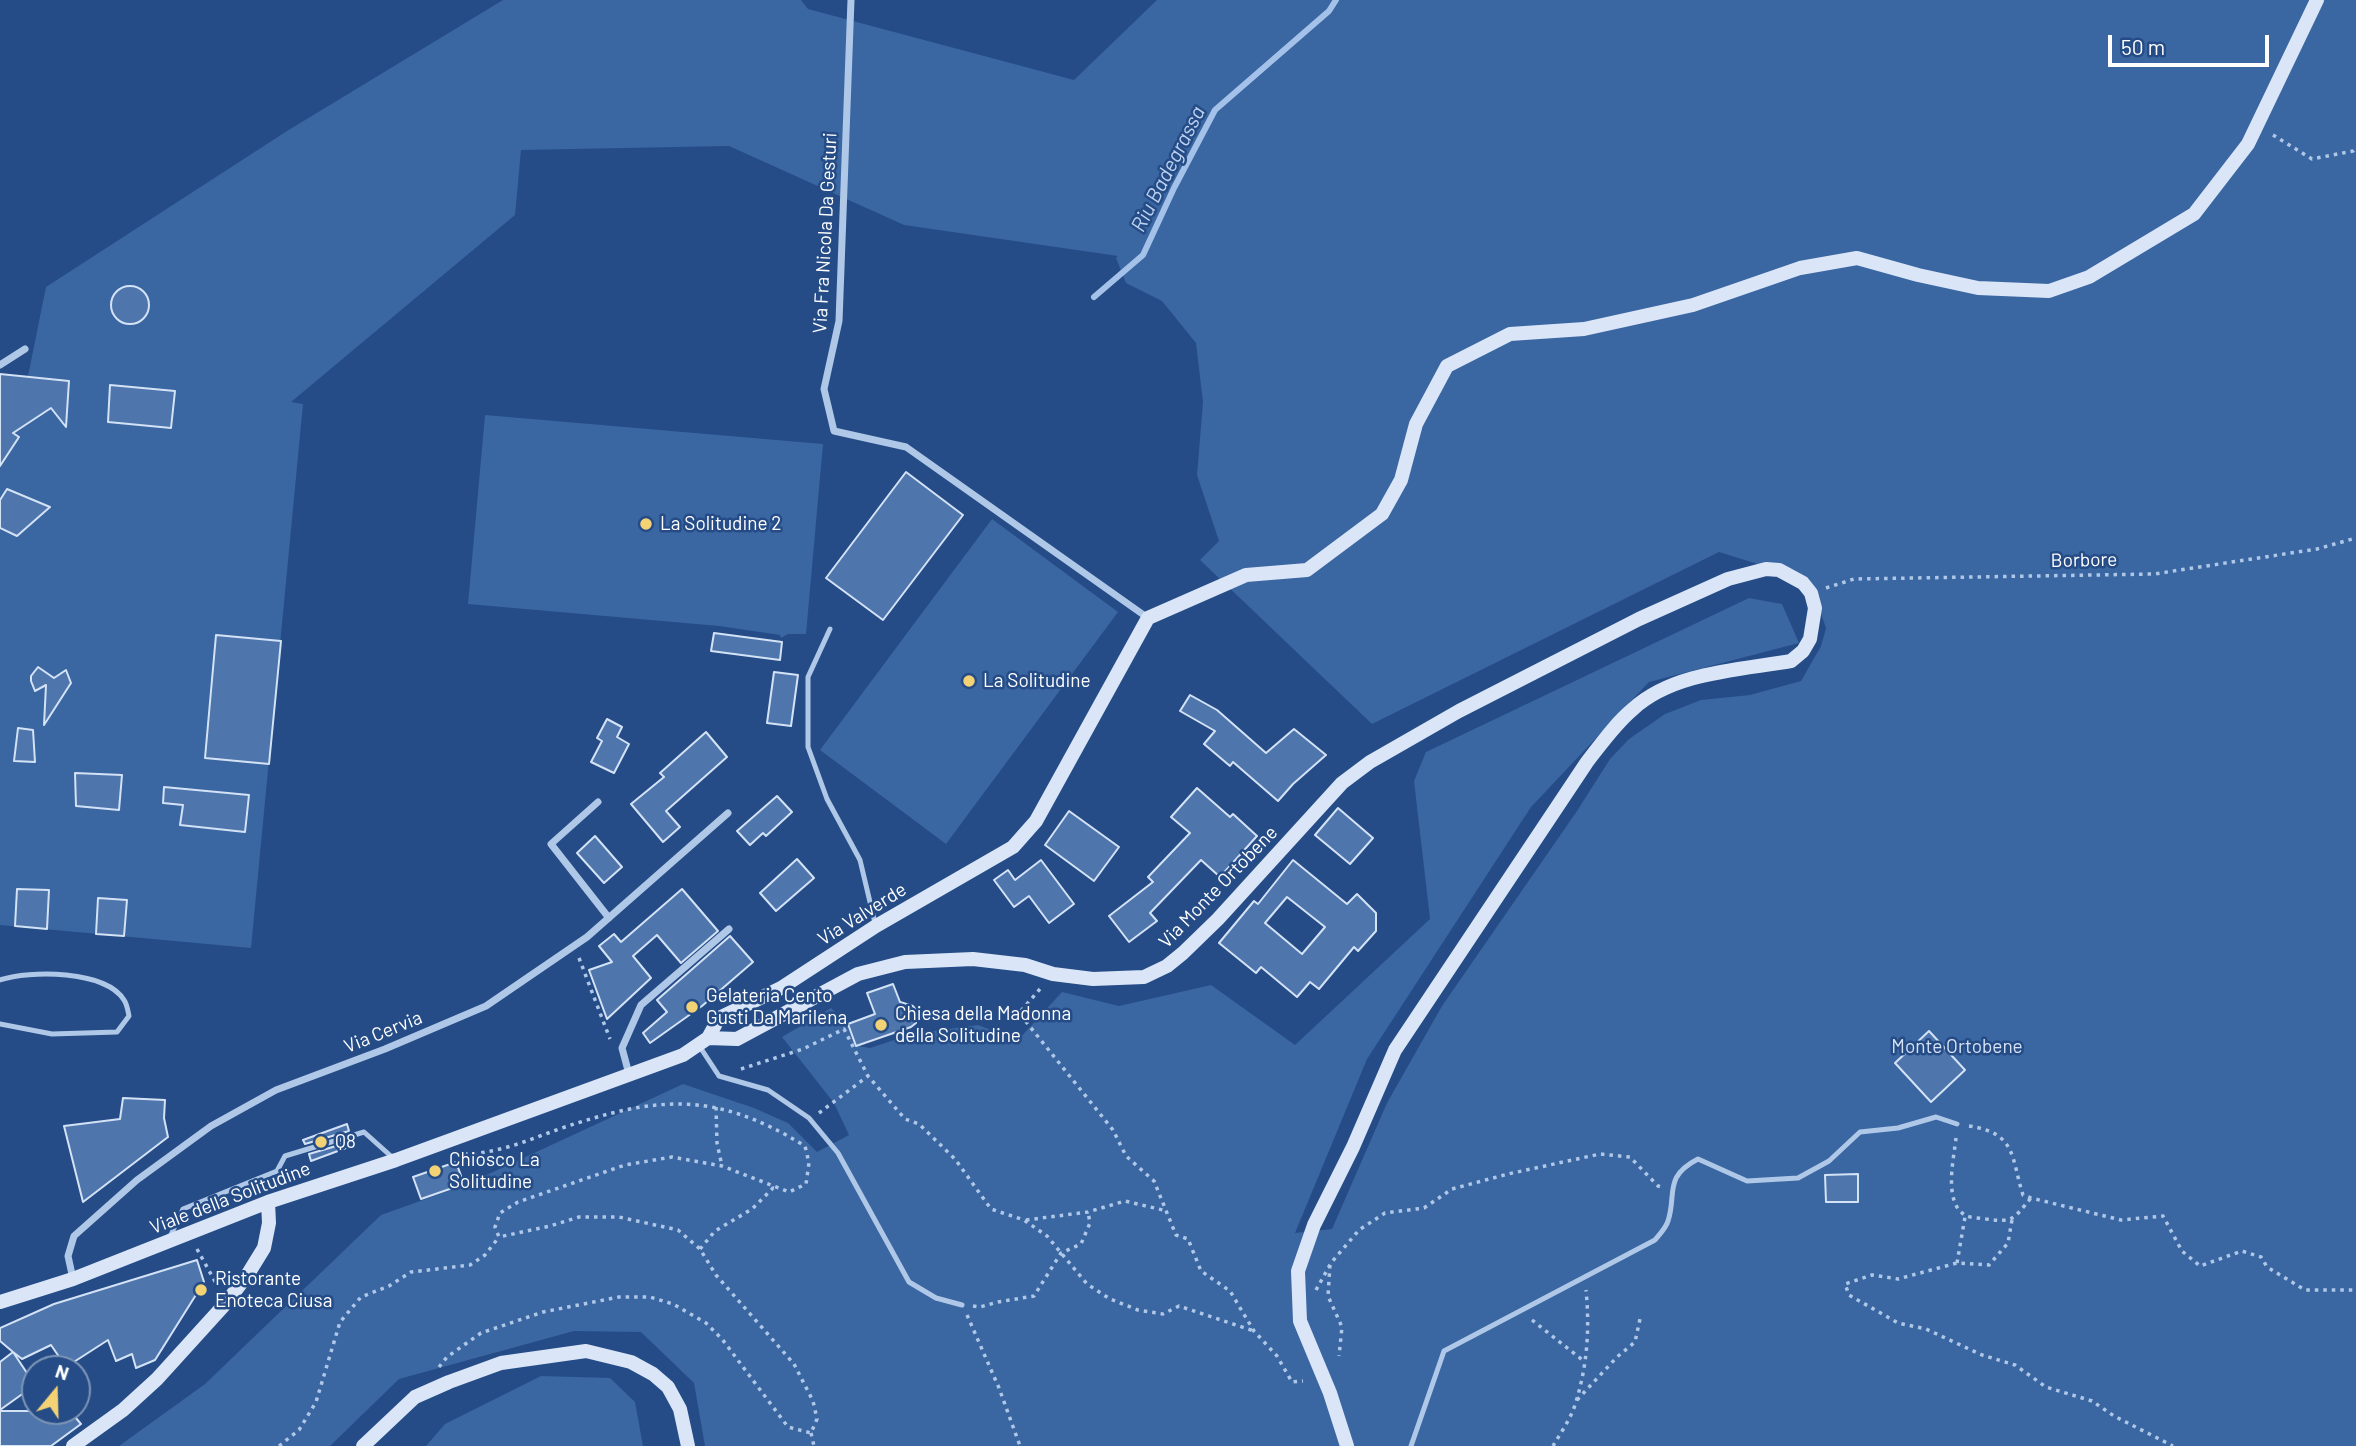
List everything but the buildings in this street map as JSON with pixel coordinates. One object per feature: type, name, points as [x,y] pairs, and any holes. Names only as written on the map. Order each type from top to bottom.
[{"type":"street","name":"Via Fra Nicola Da Gesturi","points":[[851,0],[839,321],[824,388],[834,431],[906,447],[1148,618]]},
{"type":"street","points":[[1148,618],[1246,575],[1307,570],[1382,514],[1401,480],[1416,424],[1447,366],[1510,334],[1584,329],[1693,305],[1800,268],[1857,258],[1978,288],[2049,290],[2089,277],[2193,214],[2248,145],[2317,0]]},
{"type":"street","points":[[0,365],[25,349]]},
{"type":"street","name":"Via Monte Ortobene","points":[[703,1041],[737,1039],[858,974],[905,962],[973,959],[1025,965],[1053,974],[1093,979],[1144,977],[1167,966],[1218,919],[1342,783],[1370,761],[1627,625],[1728,579],[1766,569],[1779,570],[1803,583],[1811,593]]},
{"type":"street","points":[[1347,1446],[1331,1393],[1300,1321],[1298,1271],[1314,1225],[1353,1147],[1395,1050],[1587,762],[1608,735],[1633,708],[1668,687],[1698,677],[1791,660],[1803,651],[1810,639],[1815,608],[1811,593]]},
{"type":"street","name":"Via Valverde","points":[[703,1041],[719,1018],[781,988],[876,926],[1013,847],[1036,821],[1148,618]]},
{"type":"street","points":[[598,802],[551,844],[609,918]]},
{"type":"street","name":"Via Cervia","points":[[73,1279],[68,1256],[74,1236],[137,1180],[211,1126],[276,1090],[385,1049],[486,1006],[574,946],[728,813]]},
{"type":"street","points":[[629,1075],[622,1048],[641,1005],[729,929]]},
{"type":"street","name":"Viale della Solitudine","points":[[0,1302],[73,1279],[268,1202],[396,1160],[683,1055],[703,1041]]},
{"type":"street","points":[[73,1446],[148,1387],[226,1303],[248,1275],[264,1248],[269,1223],[268,1202]]},
{"type":"street","points":[[363,1446],[415,1397],[502,1363],[586,1352],[631,1362],[653,1374],[668,1387],[680,1409],[688,1446]]},
{"type":"lane","points":[[830,629],[808,677],[808,747],[827,799],[860,860],[876,926]]},
{"type":"lane","points":[[0,980],[12,976],[78,976],[104,983],[124,999],[129,1016],[117,1032],[52,1034],[0,1024]]},
{"type":"lane","points":[[703,1041],[719,1076],[768,1090],[809,1118],[838,1153],[909,1282],[936,1298],[962,1305]]},
{"type":"lane","points":[[1411,1446],[1444,1351],[1656,1240],[1668,1222],[1671,1188],[1685,1166],[1698,1159],[1747,1181],[1798,1178],[1829,1161],[1860,1132],[1898,1128],[1936,1116],[1957,1124]]},
{"type":"lane","points":[[166,1243],[183,1209],[277,1171],[285,1156],[364,1132],[396,1160]]},
{"type":"path","points":[[2259,121],[2277,139],[2312,159],[2353,152],[2356,148]]},
{"type":"path","name":"Borbore","points":[[1811,593],[1854,579],[2154,574],[2317,549],[2356,538]]},
{"type":"path","points":[[574,946],[610,1041]]},
{"type":"path","points":[[1053,974],[1020,1013],[1113,1130],[1126,1156],[1153,1181],[1176,1235],[1188,1239],[1201,1270],[1230,1291],[1254,1331],[1277,1356],[1292,1382],[1303,1381]]},
{"type":"path","points":[[719,1076],[803,1048],[844,1029],[868,1076],[905,1118],[919,1124],[955,1159],[990,1209],[1024,1220],[1047,1236],[1087,1284],[1119,1303],[1138,1310],[1163,1314],[1180,1306],[1254,1331]]},
{"type":"path","points":[[809,1118],[826,1110],[868,1076]]},
{"type":"path","points":[[457,1155],[488,1153],[603,1114],[642,1106],[684,1104],[716,1107],[774,1127],[805,1146],[809,1164],[806,1184],[789,1192],[773,1188],[752,1209],[715,1231],[700,1249]]},
{"type":"path","points":[[716,1107],[717,1143],[722,1166]]},
{"type":"path","points":[[2013,1219],[2001,1221],[1965,1216],[1955,1206],[1951,1185],[1957,1124],[1995,1133],[2013,1152],[2023,1195],[2121,1220],[2163,1216],[2182,1251],[2200,1266],[2242,1251],[2261,1256],[2267,1267],[2305,1290],[2356,1290]]},
{"type":"path","points":[[1339,1356],[1342,1327],[1328,1296],[1331,1263],[1359,1230],[1385,1213],[1424,1208],[1452,1189],[1600,1154],[1630,1157],[1658,1186],[1671,1188]]},
{"type":"path","points":[[499,1237],[495,1227],[500,1213],[518,1202],[625,1165],[672,1157],[722,1166],[789,1192]]},
{"type":"path","points":[[2031,1198],[2013,1219],[2008,1243],[1989,1265],[1957,1263],[1898,1279],[1872,1275],[1845,1284],[1849,1295],[1898,1323],[1926,1329],[1982,1355],[2015,1364],[2046,1387],[2092,1401],[2114,1416],[2173,1446]]},
{"type":"path","points":[[1024,1220],[1087,1212],[1125,1200],[1167,1211]]},
{"type":"path","points":[[962,1305],[981,1307],[998,1301],[1034,1296],[1061,1253],[1081,1244],[1090,1223],[1087,1212]]},
{"type":"path","points":[[1957,1263],[1965,1216]]},
{"type":"path","points":[[279,1446],[299,1430],[316,1402],[340,1322],[360,1297],[389,1286],[411,1272],[470,1265],[485,1255],[499,1237],[579,1217],[619,1217],[678,1230],[700,1249],[716,1275],[794,1364],[813,1401],[817,1419],[811,1433],[814,1446]]},
{"type":"path","points":[[190,1234],[226,1303]]},
{"type":"path","points":[[1553,1446],[1573,1409],[1585,1362],[1590,1327],[1585,1278]]},
{"type":"path","points":[[415,1397],[447,1357],[481,1333],[542,1312],[619,1297],[650,1297],[673,1304],[706,1323],[722,1339],[788,1427],[811,1433]]},
{"type":"path","points":[[962,1305],[999,1388],[1020,1446]]},
{"type":"path","points":[[1521,1311],[1585,1362]]},
{"type":"path","points":[[1575,1401],[1635,1342],[1640,1319]]},
{"type":"green space","name":"Monte Ortobene","points":[[503,0],[801,0],[808,9],[1074,80],[1157,0],[2356,0],[2356,1446],[705,1446],[694,1383],[641,1332],[574,1331],[399,1379],[330,1446],[119,1446],[205,1384],[381,1215],[465,1185],[683,1084],[754,1108],[788,1123],[817,1152],[849,1135],[834,1103],[782,1037],[831,1008],[851,1028],[858,1046],[870,1048],[912,1034],[978,1025],[1018,1040],[1062,992],[1119,1006],[1211,985],[1295,1045],[1430,919],[1414,781],[1426,752],[1749,598],[1782,604],[1799,643],[1649,682],[1531,807],[1367,1059],[1295,1233],[1332,1229],[1387,1103],[1442,1006],[1610,759],[1629,739],[1665,714],[1701,700],[1750,695],[1801,681],[1821,646],[1826,628],[1809,580],[1719,552],[1372,724],[1200,560],[1219,541],[1197,475],[1203,402],[1196,343],[1162,301],[1126,283],[1116,258],[1118,256],[904,225],[729,146],[521,150],[515,215],[291,402],[303,404],[251,948],[0,925],[0,374],[28,376],[46,287],[287,131]]},
{"type":"green space","name":"La Solitudine 2","points":[[485,415],[823,444],[806,634],[788,634],[781,638],[780,635],[719,626],[468,604]]},
{"type":"green space","name":"La Solitudine","points":[[992,519],[1118,612],[946,844],[820,750]]},
{"type":"green space","points":[[541,1376],[610,1378],[635,1402],[643,1446],[426,1446],[445,1424]]},
{"type":"waterway","name":"Riu Badegrassa","points":[[1094,297],[1143,255],[1215,110],[1329,11],[1336,0]]},
{"type":"place","name":"La Solitudine 2","points":[[646,524]]},
{"type":"place","name":"La Solitudine","points":[[969,681]]},
{"type":"place","name":"Gelateria Cento Gusti Da Marilena","points":[[692,1007]]},
{"type":"place","name":"Chiesa della Madonna della Solitudine","points":[[881,1025]]},
{"type":"place","name":"Q8","points":[[321,1142]]},
{"type":"place","name":"Chiosco La Solitudine","points":[[435,1171]]},
{"type":"place","name":"Ristorante Enoteca Ciusa","points":[[201,1290]]}]
